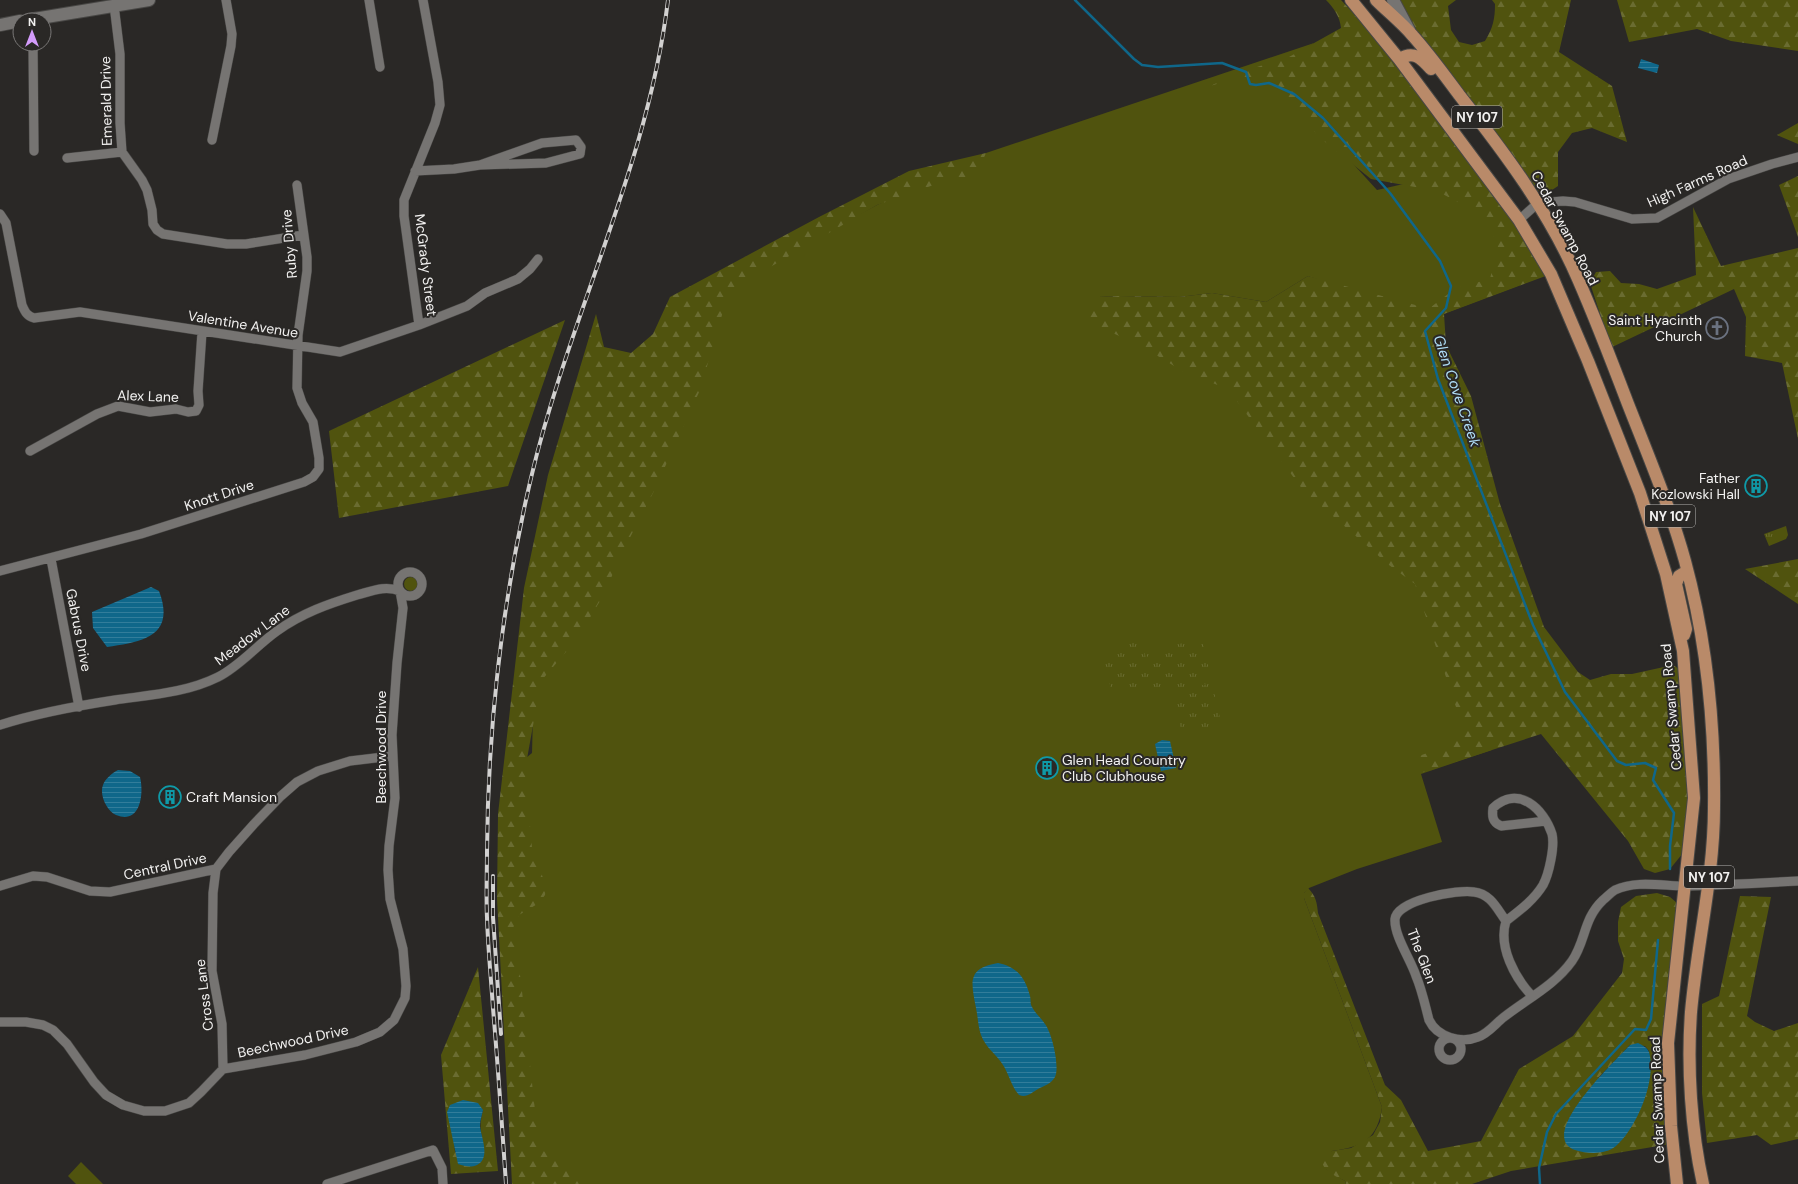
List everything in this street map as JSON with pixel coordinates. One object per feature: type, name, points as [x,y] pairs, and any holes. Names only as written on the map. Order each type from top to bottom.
[{"type":"main road","name":"NY 107","points":[[1376,0],[1412,34]]},
{"type":"main road","name":"Cedar Swamp Road","points":[[1353,1],[1399,59],[1519,220],[1551,274],[1627,457],[1644,502],[1666,574],[1681,644],[1694,798],[1668,1043],[1671,1126],[1677,1184]]},
{"type":"main road","name":"Cedar Swamp Road","points":[[1412,34],[1515,168],[1538,203],[1577,277],[1659,482],[1687,570],[1698,612],[1705,656],[1713,734],[1714,813],[1708,885],[1691,1014],[1690,1074],[1696,1148],[1703,1184]]},
{"type":"main road","points":[[1399,59],[1409,54],[1421,59],[1455,100],[1482,124]]},
{"type":"main road","points":[[1627,457],[1646,449]]},
{"type":"main road","points":[[1681,644],[1686,629],[1676,584],[1679,576],[1687,570]]},
{"type":"street","points":[[212,140],[231,46],[232,34],[226,0]]},
{"type":"street","points":[[369,0],[380,67]]},
{"type":"street","name":"McGrady Street","points":[[420,325],[404,216],[404,200],[435,123],[440,105],[438,82],[423,0]]},
{"type":"street","name":"Cedar Swamp Road","points":[[1393,0],[1412,34]]},
{"type":"street","points":[[52,16],[142,1]]},
{"type":"street","name":"Emerald Drive","points":[[114,5],[120,54],[120,123],[122,152],[142,180],[150,204],[153,224],[157,230],[163,234],[233,244],[246,244],[303,235]]},
{"type":"street","points":[[0,25],[12,23]]},
{"type":"street","points":[[34,52],[34,151]]},
{"type":"street","points":[[415,171],[454,169],[480,165],[546,163],[580,154],[581,147],[576,140],[542,143],[480,165]]},
{"type":"street","points":[[67,158],[122,152]]},
{"type":"street","name":"High Farms Road","points":[[1538,203],[1563,201],[1575,202],[1632,219],[1658,218],[1728,179],[1798,157]]},
{"type":"street","name":"Ruby Drive","points":[[297,185],[307,271],[298,335],[299,347]]},
{"type":"street","points":[[1519,220],[1538,203]]},
{"type":"street","name":"Valentine Avenue","points":[[0,214],[6,223],[22,305],[26,313],[31,317],[34,318],[80,312],[299,347],[340,352],[420,325],[467,306],[485,293],[518,279],[530,269],[538,259]]},
{"type":"street","name":"Alex Lane","points":[[30,451],[97,414],[118,406],[150,412],[176,409],[188,412],[196,411],[198,405],[202,332]]},
{"type":"street","name":"Knott Drive","points":[[0,571],[51,559],[149,532],[304,482],[313,477],[319,469],[319,458],[313,422],[298,394],[297,371],[299,347]]},
{"type":"street","name":"Gabrus Drive","points":[[51,559],[79,707]]},
{"type":"street","name":"Meadow Lane","points":[[0,725],[52,711],[178,691],[206,682],[227,672],[276,631],[304,614],[332,603],[377,589],[387,587],[400,591]]},
{"type":"street","name":"Beechwood Drive","points":[[0,1022],[26,1022],[43,1025],[54,1030],[67,1044],[94,1082],[106,1095],[123,1105],[144,1111],[164,1111],[189,1102],[224,1069],[305,1055],[356,1042],[388,1028],[400,1012],[406,998],[403,948],[390,899],[388,870],[389,846],[395,798],[392,756],[394,690],[403,608],[400,591]]},
{"type":"street","name":"Central Drive","points":[[0,886],[33,876],[47,876],[90,891],[110,892],[216,869],[254,824],[297,782],[318,771],[344,762],[392,756]]},
{"type":"street","points":[[1532,996],[1522,985],[1510,961],[1504,938],[1504,928],[1506,921],[1532,899],[1543,885],[1547,876],[1552,855],[1552,840],[1546,821],[1528,801],[1522,798],[1508,799],[1493,808],[1492,818],[1501,826],[1546,821]]},
{"type":"street","name":"Cross Lane","points":[[216,869],[212,971],[222,1024],[224,1069]]},
{"type":"street","name":"The Glen","points":[[1506,921],[1491,899],[1475,892],[1443,894],[1419,900],[1403,907],[1395,917],[1397,931],[1416,974],[1432,1026],[1446,1037],[1462,1039],[1478,1038],[1532,996],[1557,979],[1572,961],[1578,950],[1586,923],[1596,907],[1613,891],[1626,886],[1646,884],[1684,886],[1798,881]]},
{"type":"street","points":[[327,1184],[433,1150],[442,1168],[443,1184]]},
{"type":"green space","points":[[1326,0],[1341,0],[1382,44],[1422,95],[1551,274],[1444,314],[1446,345],[1471,396],[1500,504],[1544,627],[1578,672],[1590,680],[1611,674],[1632,674],[1673,665],[1679,669],[1690,799],[1683,853],[1670,869],[1655,873],[1644,869],[1628,841],[1541,734],[1421,773],[1416,757],[1437,750],[1450,742],[1460,732],[1462,725],[1415,584],[1389,565],[1303,490],[1228,389],[1184,372],[1143,347],[1089,322],[1086,316],[1087,306],[1090,301],[1099,297],[1179,297],[1212,293],[1266,302],[1308,276],[1419,306],[1431,307],[1456,288],[1490,279],[1498,245],[1484,216],[1437,191],[1371,179],[1319,137],[1273,81],[1240,79],[1207,87],[1257,67],[1289,57],[1341,28],[1336,13]]},
{"type":"green space","points":[[1394,0],[1456,0],[1448,6],[1451,30],[1459,42],[1472,45],[1485,41],[1490,32],[1495,9],[1495,4],[1492,0],[1571,0],[1559,52],[1612,86],[1627,142],[1592,128],[1572,133],[1558,152],[1558,186],[1546,194],[1534,189],[1413,35]]},
{"type":"green space","points":[[1617,0],[1798,0],[1798,51],[1731,41],[1697,29],[1629,42]]},
{"type":"green space","points":[[1314,43],[1271,74],[1377,190],[1474,168],[1541,277],[1430,319],[1308,276],[1266,302],[1212,293],[1179,297],[1099,297],[1241,379],[1426,566],[1492,750],[1421,774],[1442,842],[1357,869],[1309,888],[1304,893],[1304,898],[1382,1107],[1377,1127],[1367,1140],[1352,1147],[1332,1151],[1326,1169],[1345,1181],[1346,1184],[565,1184],[520,1151],[502,909],[505,775],[532,753],[534,676],[725,286],[877,205],[986,153]]},
{"type":"green space","points":[[1798,123],[1798,144],[1777,135]]},
{"type":"green space","points":[[986,153],[975,177],[942,182],[877,205],[729,291],[700,390],[654,491],[623,551],[603,596],[577,639],[541,681],[525,770],[532,848],[546,886],[545,895],[539,903],[519,915],[513,928],[521,982],[539,1147],[586,1184],[512,1184],[497,899],[498,814],[524,588],[548,475],[596,314],[604,347],[631,353],[653,334],[670,297],[819,217],[909,171]]},
{"type":"green space","points":[[1798,176],[1798,237],[1779,185]]},
{"type":"green space","points":[[1693,207],[1721,266],[1798,248],[1798,439],[1782,363],[1745,356],[1746,317],[1734,289],[1608,349],[1601,317],[1590,283],[1596,272],[1610,271],[1621,283],[1639,284],[1657,289],[1696,275]]},
{"type":"green space","points":[[565,320],[508,486],[339,518],[329,431]]},
{"type":"green space","points":[[1786,526],[1788,535],[1786,539],[1769,546],[1764,534]]},
{"type":"green space","points":[[1798,559],[1798,604],[1745,569]]},
{"type":"green space","points":[[408,577],[414,577],[418,581],[418,587],[414,591],[408,591],[404,587],[404,581]]},
{"type":"green space","points":[[1202,639],[1212,682],[1155,694],[1146,651]]},
{"type":"green space","points":[[1142,641],[1152,685],[1112,694],[1102,650]]},
{"type":"green space","points":[[1212,683],[1222,727],[1182,735],[1173,692]]},
{"type":"green space","points":[[1308,888],[1317,903],[1318,913],[1385,1085],[1401,1100],[1428,1151],[1481,1141],[1519,1069],[1573,1036],[1622,973],[1624,959],[1618,941],[1618,922],[1621,907],[1636,896],[1657,893],[1670,897],[1677,903],[1681,914],[1668,1043],[1670,1144],[1511,1171],[1472,1184],[1346,1184],[1345,1181],[1324,1167],[1322,1160],[1332,1151],[1351,1148],[1373,1135],[1380,1122],[1382,1107],[1304,898],[1304,893]],"holes":[[[1630,1045],[1645,1046],[1649,1051],[1650,1067],[1598,1078]]]},
{"type":"green space","points":[[1740,896],[1771,897],[1747,1016],[1755,1022],[1774,1031],[1798,1023],[1798,1139],[1771,1145],[1757,1135],[1707,1143],[1702,1093],[1702,1004],[1719,996]]},
{"type":"green space","points":[[478,967],[498,1171],[451,1174],[441,1055]],"holes":[[[483,1110],[481,1126],[484,1152],[482,1160],[472,1166],[455,1152],[454,1143]]]},
{"type":"green space","points":[[81,1162],[103,1184],[76,1184],[68,1176]]},
{"type":"water","points":[[1641,59],[1659,65],[1657,73],[1638,68]]},
{"type":"water","points":[[151,587],[159,591],[163,606],[163,618],[160,627],[153,634],[144,639],[107,647],[93,628],[92,612]]},
{"type":"water","points":[[1162,740],[1170,741],[1176,768],[1161,771],[1155,744]]},
{"type":"water","points":[[118,770],[130,771],[140,777],[141,799],[136,812],[131,816],[124,817],[116,815],[110,810],[103,798],[102,789],[105,781],[111,774]]},
{"type":"water","points":[[998,963],[1015,970],[1023,978],[1030,996],[1031,1006],[1048,1028],[1056,1058],[1056,1072],[1052,1081],[1027,1095],[1022,1096],[1016,1091],[1003,1065],[988,1047],[979,1029],[973,991],[974,978],[976,973],[981,968]]},
{"type":"water","points":[[1638,1043],[1646,1047],[1649,1052],[1651,1063],[1650,1076],[1648,1089],[1638,1115],[1631,1127],[1624,1138],[1612,1149],[1596,1153],[1575,1150],[1565,1142],[1565,1130],[1571,1114],[1610,1065],[1630,1045]]},
{"type":"water","points":[[463,1100],[478,1103],[483,1110],[480,1126],[484,1147],[484,1158],[477,1165],[472,1166],[458,1164],[447,1112],[450,1105]]},
{"type":"waterway","name":"Glen Cove Creek","points":[[1075,0],[1134,59],[1142,65],[1158,67],[1222,63],[1246,72],[1250,84],[1256,85],[1269,83],[1294,94],[1323,118],[1390,193],[1440,261],[1451,286],[1446,308],[1425,331],[1438,379],[1533,625],[1565,692],[1617,761],[1626,765],[1645,763],[1656,768],[1653,780],[1674,813],[1670,846],[1670,869]]},
{"type":"waterway","name":"Glen Cove Creek","points":[[1540,1184],[1539,1168],[1547,1132],[1556,1114],[1635,1029],[1646,1030],[1651,1019],[1658,940]]},
{"type":"railway","points":[[506,1184],[487,929],[488,804],[490,757],[498,663],[512,570],[531,478],[547,418],[566,358],[626,181],[644,122],[658,62],[668,0]]},
{"type":"railway","points":[[493,876],[493,917],[501,1034]]},
{"type":"place","name":"Saint Hyacinth Church","points":[[1717,328]]},
{"type":"place","name":"Father Kozlowski Hall","points":[[1756,486]]},
{"type":"place","name":"Glen Head Country Club Clubhouse","points":[[1047,768]]},
{"type":"place","name":"Craft Mansion","points":[[170,797]]}]
